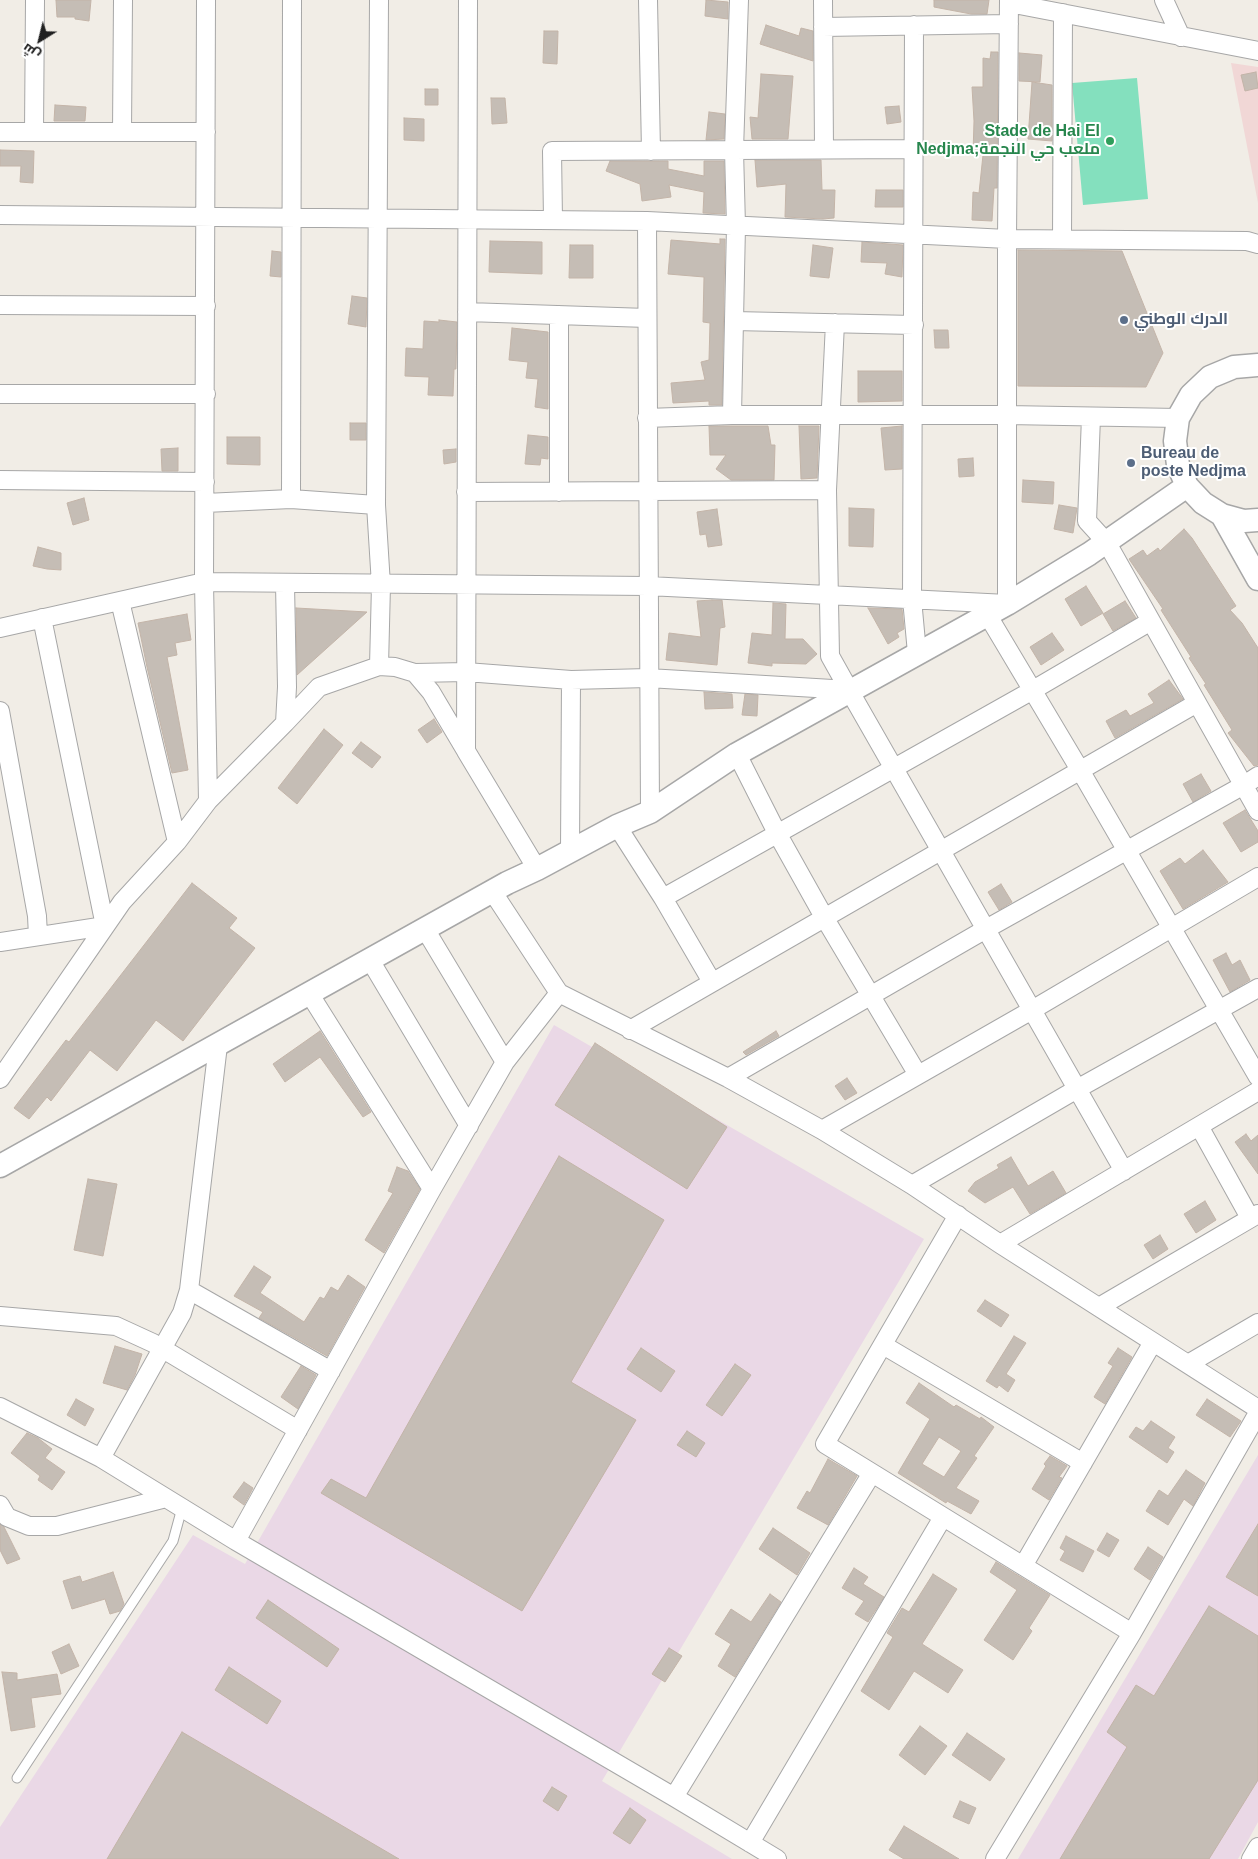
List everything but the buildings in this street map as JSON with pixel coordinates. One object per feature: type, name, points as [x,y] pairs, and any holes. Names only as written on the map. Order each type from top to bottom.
[{"type":"street","points":[[34,132],[35,0]]},
{"type":"street","points":[[122,132],[123,0]]},
{"type":"street","points":[[206,0],[204,582],[208,802]]},
{"type":"street","points":[[291,499],[292,0]]},
{"type":"street","points":[[379,0],[376,505],[381,585],[379,666]]},
{"type":"street","points":[[466,751],[468,0]]},
{"type":"street","points":[[648,0],[651,151]]},
{"type":"street","points":[[732,415],[736,226],[734,150],[739,0]]},
{"type":"street","points":[[823,0],[824,149]]},
{"type":"street","points":[[1164,0],[1181,37]]},
{"type":"street","points":[[1007,604],[1009,1],[1063,14],[1258,51]]},
{"type":"street","points":[[1062,239],[1063,14]]},
{"type":"street","points":[[824,27],[1009,24]]},
{"type":"street","points":[[914,25],[912,599],[917,653]]},
{"type":"street","points":[[0,132],[206,132]]},
{"type":"street","points":[[553,220],[552,151],[914,149]]},
{"type":"street","points":[[0,215],[647,221],[1007,239],[1247,241],[1258,244]]},
{"type":"street","points":[[647,221],[650,812]]},
{"type":"street","points":[[0,305],[206,306]]},
{"type":"street","points":[[466,312],[647,318]]},
{"type":"street","points":[[559,315],[559,492]]},
{"type":"street","points":[[734,321],[914,325]]},
{"type":"street","points":[[834,323],[827,490],[830,656],[1124,1171]]},
{"type":"street","points":[[1258,365],[1234,367],[1210,377],[1191,395],[1178,418],[1175,441],[1178,464],[1188,486],[1202,503],[1222,515],[1244,521],[1258,520]]},
{"type":"street","points":[[0,394],[206,394]]},
{"type":"street","points":[[647,418],[732,415],[1007,415],[1178,418]]},
{"type":"street","points":[[1090,417],[1087,521],[1107,543],[1197,703],[1251,781],[1258,811]]},
{"type":"street","points":[[0,480],[205,482]]},
{"type":"street","points":[[0,1166],[490,892],[617,826],[650,812],[737,754],[1007,604],[1107,543],[1188,486]]},
{"type":"street","points":[[466,492],[827,490]]},
{"type":"street","points":[[205,503],[291,499],[376,505]]},
{"type":"street","points":[[1222,515],[1258,579]]},
{"type":"street","points":[[0,628],[204,582],[648,586],[1007,604]]},
{"type":"street","points":[[285,584],[288,687],[285,723]]},
{"type":"street","points":[[120,601],[177,842]]},
{"type":"street","points":[[987,614],[1258,1077]]},
{"type":"street","points":[[42,618],[105,926]]},
{"type":"street","points":[[663,898],[1033,690],[1150,621]]},
{"type":"street","points":[[2,1072],[122,902],[177,842],[208,802],[319,687],[379,666],[395,667],[415,673],[466,672],[571,680],[648,678],[850,690]]},
{"type":"street","points":[[415,673],[432,692],[537,869]]},
{"type":"street","points":[[570,851],[571,680]]},
{"type":"street","points":[[630,1030],[1197,703]]},
{"type":"street","points":[[0,711],[37,916],[38,936]]},
{"type":"street","points":[[737,754],[777,833],[824,917],[918,1074]]},
{"type":"street","points":[[728,1078],[986,929],[1251,781]]},
{"type":"street","points":[[617,826],[663,898],[712,982]]},
{"type":"street","points":[[822,1130],[1032,1010],[1258,877]]},
{"type":"street","points":[[490,892],[498,900],[559,993],[728,1078],[822,1130],[912,1185],[1000,1244],[1258,1409]]},
{"type":"street","points":[[0,942],[105,926]]},
{"type":"street","points":[[425,929],[505,1062]]},
{"type":"street","points":[[370,960],[468,1126]]},
{"type":"street","points":[[912,1185],[1077,1089],[1220,1011],[1258,988]]},
{"type":"street","points":[[236,1541],[505,1062],[559,993]]},
{"type":"street","points":[[309,994],[432,1189]]},
{"type":"street","points":[[101,1458],[182,1313],[189,1290],[218,1045]]},
{"type":"street","points":[[1000,1244],[1258,1091]]},
{"type":"street","points":[[1099,1307],[1254,1216],[1199,1126]]},
{"type":"street","points":[[958,1215],[825,1444],[1132,1632]]},
{"type":"street","points":[[189,1290],[331,1372]]},
{"type":"street","points":[[0,1316],[116,1326],[163,1349],[298,1430]]},
{"type":"street","points":[[1188,1364],[1258,1323]]},
{"type":"street","points":[[1023,1566],[1154,1342]]},
{"type":"street","points":[[883,1345],[1083,1463]]},
{"type":"street","points":[[0,1407],[101,1458],[236,1541],[674,1796],[777,1859]]},
{"type":"street","points":[[995,1859],[1132,1632],[1258,1413]]},
{"type":"street","points":[[674,1796],[872,1473]]},
{"type":"street","points":[[0,1505],[8,1517],[29,1526],[57,1526],[166,1498]]},
{"type":"street","points":[[750,1843],[943,1517]]},
{"type":"street","points":[[1251,1859],[1258,1847]]},
{"type":"lane","points":[[17,1778],[173,1541],[182,1508]]},
{"type":"shaded area","points":[[1231,63],[1258,67],[1258,203]]},
{"type":"shaded area","points":[[554,1025],[924,1239],[602,1781],[732,1859],[0,1859],[0,1827],[193,1535],[245,1564]]},
{"type":"shaded area","points":[[1258,1455],[1258,1822],[1238,1859],[1018,1859]]},
{"type":"green space","name":"Stade de Hai El Nedjma;ملعب حي النجمة","points":[[1137,78],[1148,199],[1083,205],[1072,83]]},
{"type":"place","name":"Stade de Hai El Nedjma;ملعب حي النجمة","points":[[1110,141]]},
{"type":"place","name":"الدرك الوطني","points":[[1124,320]]},
{"type":"place","name":"Bureau de poste Nedjma","points":[[1131,463]]}]
